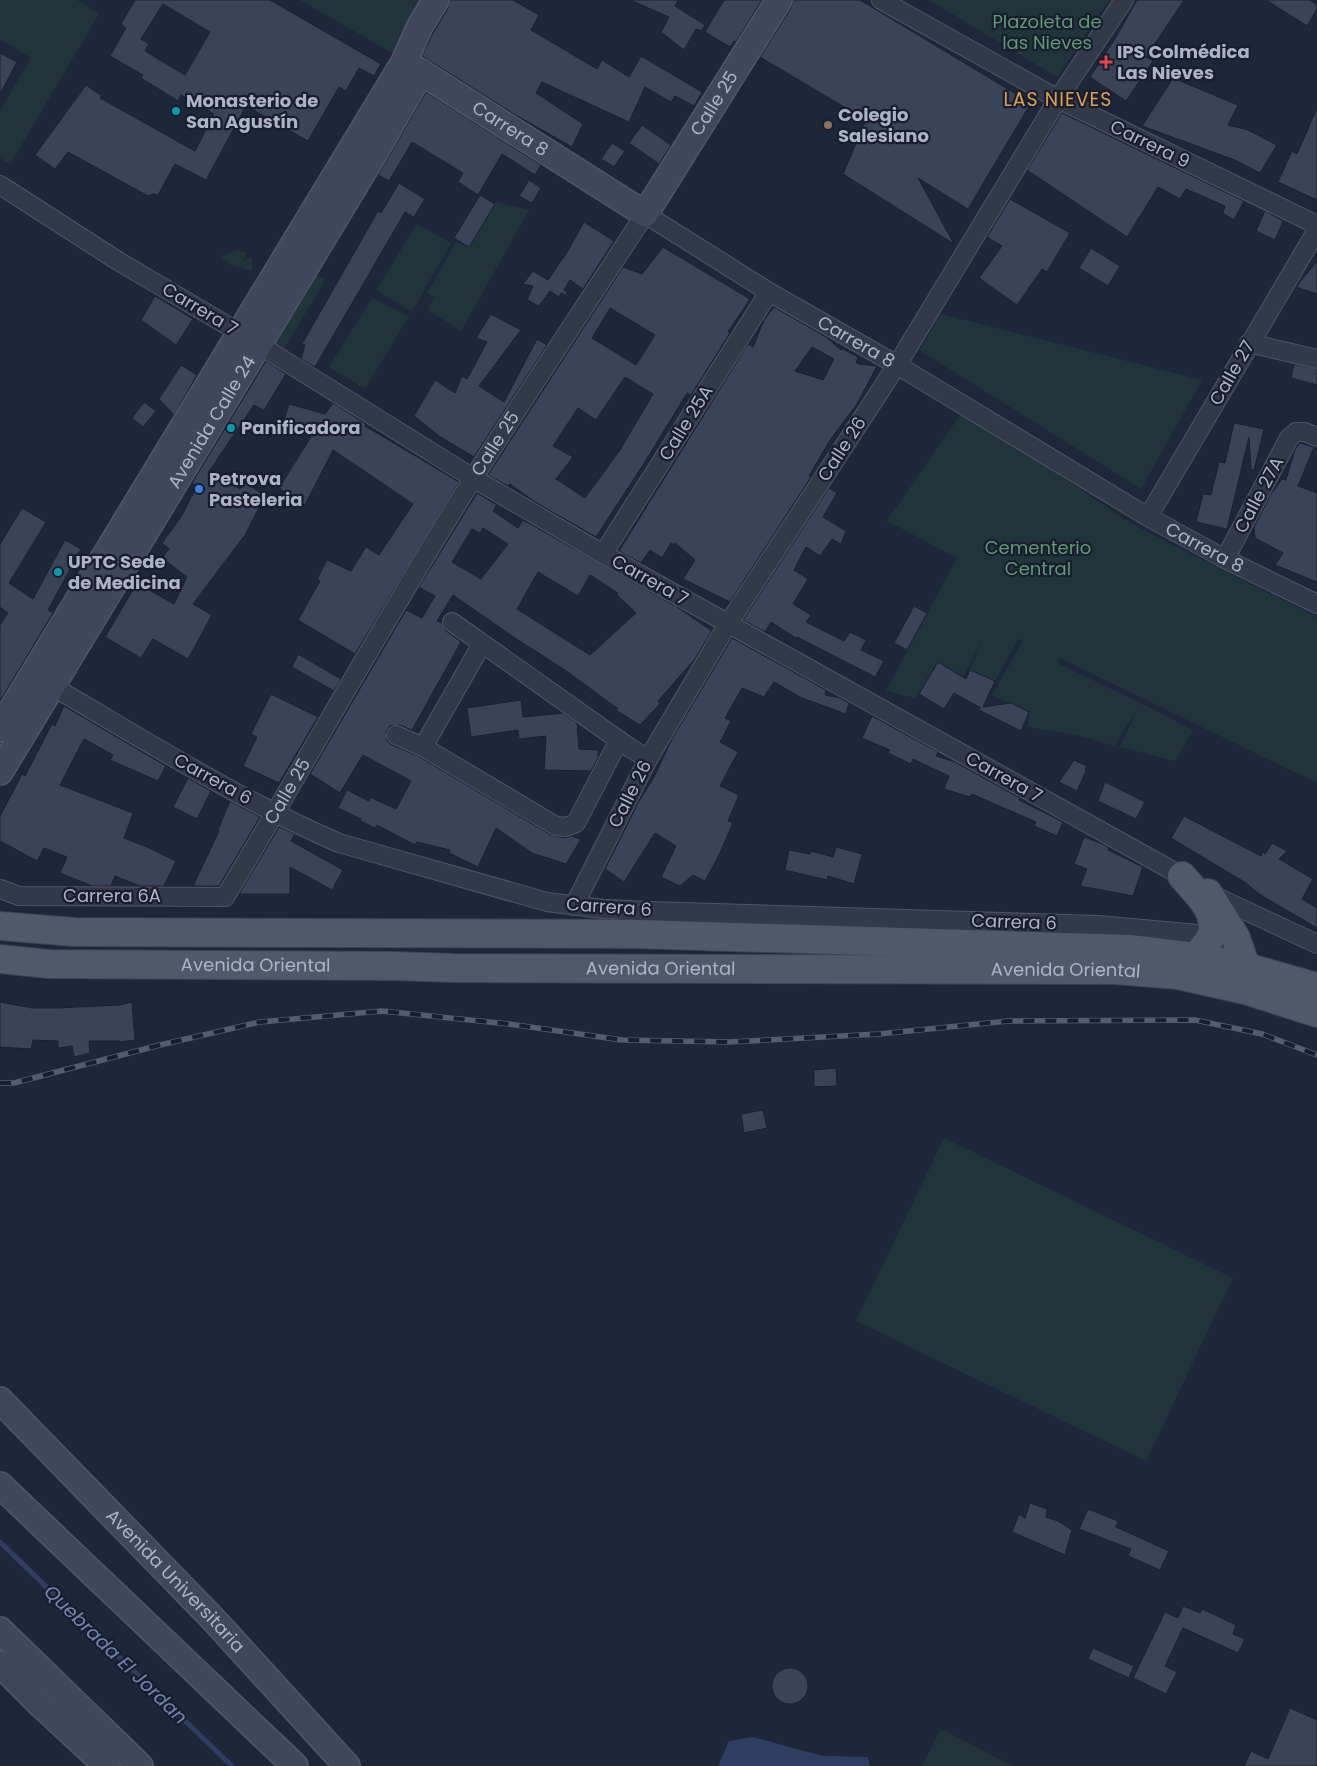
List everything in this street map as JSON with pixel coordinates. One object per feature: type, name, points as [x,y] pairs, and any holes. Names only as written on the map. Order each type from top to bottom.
[{"type":"main road","name":"Avenida Calle 24","points":[[0,772],[42,681],[249,339],[371,159],[413,67],[420,26],[436,0]]},
{"type":"main road","name":"Calle 25","points":[[645,214],[780,0]]},
{"type":"main road","name":"Carrera 8","points":[[413,67],[645,214]]},
{"type":"main road","name":"Avenida Calle 24","points":[[0,729],[42,681]]},
{"type":"main road","points":[[1182,876],[1210,910],[1213,922],[1214,944]]},
{"type":"main road","points":[[1208,894],[1214,944],[1246,978]]},
{"type":"main road","name":"Avenida Oriental","points":[[0,926],[74,932],[655,934],[1130,949],[1214,944],[1246,978],[1317,1013]]},
{"type":"main road","name":"Avenida Oriental","points":[[0,959],[49,964],[454,968],[1116,970],[1246,978],[1317,987]]},
{"type":"main road","name":"Avenida Universitaria","points":[[0,1400],[214,1620],[347,1766]]},
{"type":"main road","points":[[0,1485],[296,1766]]},
{"type":"main road","points":[[0,1630],[140,1766]]},
{"type":"main road","points":[[0,1664],[107,1766]]},
{"type":"street","name":"Carrera 9","points":[[881,0],[1058,99],[1317,225]]},
{"type":"street","name":"Calle 26","points":[[574,906],[648,759],[728,624],[896,366],[1058,99],[1124,0]]},
{"type":"street","name":"Carrera 7","points":[[0,185],[118,261],[249,339],[473,478],[603,554],[1182,876],[1208,894],[1317,944]]},
{"type":"street","name":"Carrera 8","points":[[645,214],[769,292],[1148,517],[1226,559],[1317,604]]},
{"type":"street","name":"Calle 25","points":[[225,897],[344,693],[473,478],[645,214]]},
{"type":"street","name":"Calle 27","points":[[1148,517],[1317,230]]},
{"type":"street","name":"Calle 25A","points":[[603,554],[769,292]]},
{"type":"street","points":[[1249,343],[1317,359]]},
{"type":"street","name":"Calle 27A","points":[[1226,559],[1289,438],[1296,432],[1305,432],[1317,437]]},
{"type":"street","points":[[452,622],[648,759]]},
{"type":"street","points":[[423,747],[482,644]]},
{"type":"street","name":"Carrera 6","points":[[42,681],[150,745],[275,814],[339,843],[547,902],[574,906],[650,911],[1098,925],[1214,944]]},
{"type":"street","points":[[396,735],[423,747],[556,826],[566,827],[576,823],[619,740]]},
{"type":"street","name":"Carrera 6A","points":[[0,889],[19,896],[225,897]]},
{"type":"green space","points":[[0,0],[77,0],[99,14],[10,164],[0,158],[0,111],[31,58],[0,39]]},
{"type":"green space","points":[[300,0],[425,0],[394,54]]},
{"type":"green space","name":"Plazoleta de las Nieves","points":[[929,0],[1109,0],[1057,77]]},
{"type":"green space","points":[[496,202],[529,210],[461,331],[428,310],[434,297],[427,293],[456,242],[469,247]]},
{"type":"green space","points":[[417,224],[451,243],[412,312],[376,290]]},
{"type":"green space","points":[[237,250],[247,253],[242,261],[252,257],[252,271],[231,265],[221,257]]},
{"type":"green space","points":[[308,270],[325,280],[283,351],[266,340]]},
{"type":"green space","points":[[372,298],[409,316],[365,389],[329,367]]},
{"type":"green space","points":[[941,314],[1202,380],[1141,489],[919,350]]},
{"type":"green space","name":"Cementerio Central","points":[[963,411],[1132,524],[1317,617],[1317,782],[1060,658],[1057,663],[1193,730],[1175,761],[1120,747],[1138,708],[1114,746],[1085,737],[1029,727],[1028,712],[992,695],[1023,641],[1018,639],[995,681],[970,670],[985,635],[963,677],[938,662],[915,698],[886,691],[957,558],[887,521]]},
{"type":"green space","points":[[944,1138],[1233,1278],[1146,1461],[856,1321]]},
{"type":"green space","points":[[941,1729],[1013,1766],[922,1766]]},
{"type":"water","points":[[753,1737],[823,1756],[868,1757],[870,1766],[718,1766],[729,1741]]},
{"type":"building","points":[[135,0],[270,0],[381,64],[374,76],[359,68],[346,91],[339,87],[308,141],[246,106],[206,180],[175,164],[158,195],[148,196],[68,152],[55,169],[35,155],[86,85],[102,96],[100,98],[195,151],[214,114],[181,95],[178,101],[141,78],[143,75],[110,56],[126,28],[121,24]],"holes":[[[163,4],[210,32],[185,75],[145,51],[149,44],[141,39]]]},
{"type":"building","points":[[450,0],[513,0],[539,15],[531,30],[597,69],[602,60],[629,77],[641,56],[702,92],[694,106],[675,96],[671,102],[645,87],[629,122],[542,82],[536,93],[583,124],[572,147],[514,114],[422,56],[448,8]]},
{"type":"building","points":[[630,0],[678,0],[675,6],[705,25],[701,31],[696,29],[684,50],[661,32],[669,17]]},
{"type":"building","points":[[724,0],[762,0],[736,42],[734,41],[730,47],[705,32]]},
{"type":"building","points":[[793,0],[860,0],[1031,103],[968,209],[918,178],[954,244],[843,174],[866,120],[760,57],[791,8]]},
{"type":"building","points":[[1137,0],[1184,0],[1146,57],[1153,61],[1126,101],[1090,77]]},
{"type":"building","points":[[1266,0],[1310,0],[1317,5],[1317,9],[1307,26]]},
{"type":"building","points":[[0,53],[17,62],[0,94]]},
{"type":"building","points":[[1173,78],[1238,105],[1228,125],[1248,130],[1277,145],[1260,173],[1235,160],[1142,126]]},
{"type":"building","points":[[426,92],[541,165],[535,175],[502,154],[478,195],[458,182],[463,173],[412,142],[389,181],[378,175]]},
{"type":"building","points":[[1317,108],[1317,200],[1278,182],[1292,151],[1297,154]]},
{"type":"building","points":[[1062,113],[1244,201],[1234,220],[1223,213],[1225,206],[1186,189],[1180,199],[1158,187],[1127,237],[1027,170]]},
{"type":"building","points":[[642,125],[671,145],[659,164],[629,143]]},
{"type":"building","points":[[612,143],[625,151],[614,167],[601,159]]},
{"type":"building","points":[[529,180],[541,188],[532,203],[519,196]]},
{"type":"building","points":[[399,183],[425,199],[414,217],[405,212],[315,367],[301,359],[305,345],[302,344],[378,211],[381,213]]},
{"type":"building","points":[[480,195],[495,204],[469,247],[454,238]]},
{"type":"building","points":[[1010,199],[1070,233],[1047,272],[1042,269],[1017,305],[979,278],[1002,246],[987,237]]},
{"type":"building","points":[[1265,211],[1283,221],[1275,240],[1256,231]]},
{"type":"building","points":[[584,222],[614,241],[583,289],[570,280],[564,290],[567,292],[566,295],[561,293],[559,297],[550,291],[539,306],[527,300],[533,286],[523,284],[533,271],[548,280]]},
{"type":"building","points":[[663,247],[750,299],[691,395],[687,393],[596,537],[535,502],[510,484],[508,486],[488,475],[623,267],[642,274]],"holes":[[[610,308],[655,335],[636,365],[592,338]],[[625,377],[653,394],[620,450],[585,498],[556,479],[573,457],[553,446],[578,408],[596,420]]]},
{"type":"building","points":[[1091,248],[1120,266],[1108,286],[1079,268]]},
{"type":"building","points":[[1317,261],[1317,294],[1296,287]]},
{"type":"building","points":[[155,296],[193,319],[176,345],[141,320]]},
{"type":"building","points":[[774,307],[826,337],[841,350],[843,349],[858,357],[856,362],[858,364],[877,366],[857,404],[830,440],[809,476],[811,477],[730,602],[683,579],[695,560],[675,543],[674,545],[671,543],[662,558],[650,550],[641,563],[619,551],[748,344],[753,347],[764,320]],"holes":[[[812,347],[834,359],[823,380],[795,371]]]},
{"type":"building","points":[[491,314],[521,330],[479,386],[504,402],[537,339],[547,345],[474,457],[439,436],[414,416],[435,380],[455,393],[462,376],[467,379],[487,342],[476,338]]},
{"type":"building","points":[[266,361],[286,374],[264,410],[254,405],[208,473],[230,486],[235,485],[240,489],[246,483],[265,496],[245,535],[193,604],[212,615],[188,659],[153,639],[141,658],[105,637],[137,583],[174,604],[187,577],[162,558],[169,549],[162,543],[181,517],[197,486],[192,483]]},
{"type":"building","points":[[1294,364],[1317,369],[1317,385],[1291,378]]},
{"type":"building","points":[[181,365],[197,375],[174,415],[159,399]]},
{"type":"building","points":[[144,402],[156,411],[143,427],[132,418]]},
{"type":"building","points":[[333,403],[366,424],[365,426],[459,482],[355,654],[298,620],[320,581],[317,579],[327,560],[351,571],[366,547],[379,555],[413,504],[333,450],[305,505],[279,488],[314,432],[283,423],[289,404],[325,414]]},
{"type":"building","points":[[1234,423],[1264,429],[1254,470],[1251,469],[1249,437],[1227,529],[1196,522],[1203,494],[1211,495],[1219,462],[1225,463]]},
{"type":"building","points":[[1300,443],[1314,447],[1298,486],[1317,493],[1317,582],[1275,565],[1283,553],[1255,538],[1254,527],[1271,494],[1282,479],[1286,480],[1295,449]]},
{"type":"building","points":[[829,488],[837,493],[823,517],[846,531],[841,544],[832,539],[820,556],[806,547],[794,570],[808,579],[793,604],[811,615],[806,622],[844,641],[850,632],[866,640],[861,650],[884,661],[875,677],[796,638],[771,622],[765,632],[743,620]]},
{"type":"building","points":[[477,493],[497,505],[493,511],[518,528],[523,520],[677,607],[712,631],[694,660],[658,701],[660,704],[640,725],[614,709],[618,709],[565,670],[453,595],[437,621],[442,623],[446,631],[461,642],[412,730],[400,725],[390,726],[386,731],[387,741],[418,756],[551,835],[565,838],[571,836],[581,839],[566,864],[532,853],[496,828],[478,867],[449,853],[450,850],[417,842],[415,845],[377,825],[375,828],[360,821],[361,819],[338,808],[347,790],[369,801],[370,797],[396,809],[411,781],[363,755],[340,793],[310,774],[406,610],[422,618],[435,596],[419,587]],"holes":[[[483,528],[508,544],[481,579],[452,562],[472,529],[480,533]],[[538,572],[578,596],[590,575],[618,593],[617,595],[636,613],[590,655],[517,609]]]},
{"type":"building","points":[[22,508],[46,522],[9,583],[33,599],[65,540],[81,549],[48,610],[53,613],[0,701],[0,625],[8,613],[0,607],[0,544]]},
{"type":"building","points":[[914,606],[927,613],[907,650],[894,643]]},
{"type":"building","points":[[732,638],[826,690],[825,695],[840,698],[849,703],[846,714],[802,698],[774,682],[764,697],[742,688],[725,718],[731,721],[720,742],[738,752],[720,786],[739,795],[728,821],[733,823],[705,881],[693,875],[680,886],[661,877],[676,846],[655,833],[624,882],[605,869],[672,739]]},
{"type":"building","points":[[298,654],[341,679],[334,691],[292,667]]},
{"type":"building","points":[[938,662],[966,679],[970,670],[995,681],[983,707],[1011,703],[1029,712],[1021,731],[975,708],[981,708],[954,693],[944,709],[919,694]]},
{"type":"building","points":[[271,694],[318,717],[279,783],[243,766],[257,737],[251,734]]},
{"type":"building","points":[[521,700],[523,717],[563,713],[577,723],[579,749],[598,750],[598,758],[591,771],[544,770],[546,736],[519,739],[518,730],[471,737],[467,708]]},
{"type":"building","points":[[64,706],[166,766],[158,781],[110,760],[113,755],[84,739],[60,785],[133,813],[124,838],[176,861],[164,886],[140,886],[115,876],[111,886],[92,886],[60,873],[67,857],[44,848],[37,861],[0,841],[0,816],[22,774],[25,776],[52,724],[55,726]]},
{"type":"building","points":[[872,716],[938,752],[936,756],[955,762],[1020,798],[1019,800],[1063,822],[1057,836],[1034,826],[1036,822],[972,794],[970,797],[944,789],[949,776],[913,759],[911,764],[888,753],[890,750],[862,738]]},
{"type":"building","points":[[1074,760],[1087,766],[1077,791],[1059,782]]},
{"type":"building","points":[[188,778],[211,791],[197,819],[173,807]]},
{"type":"building","points":[[1105,782],[1145,802],[1136,819],[1098,801]]},
{"type":"building","points":[[230,801],[260,817],[219,886],[193,886],[219,831]]},
{"type":"building","points":[[1184,816],[1261,856],[1263,852],[1265,854],[1272,843],[1287,851],[1279,859],[1313,879],[1302,899],[1317,908],[1317,928],[1171,838]]},
{"type":"building","points":[[279,827],[295,834],[291,841],[343,870],[332,890],[290,867],[290,894],[239,894]]},
{"type":"building","points":[[1084,837],[1105,845],[1109,848],[1108,850],[1143,867],[1133,896],[1080,886],[1087,869],[1074,864]]},
{"type":"building","points":[[836,847],[862,854],[854,884],[828,876],[827,880],[785,870],[789,850],[810,854],[811,851],[833,857]]},
{"type":"building","points":[[0,1002],[32,1008],[58,1008],[120,1005],[132,1002],[135,1040],[120,1042],[89,1041],[90,1053],[74,1057],[72,1046],[58,1048],[58,1041],[33,1040],[31,1049],[0,1047]]},
{"type":"building","points":[[836,1068],[837,1086],[814,1087],[814,1070]]},
{"type":"building","points":[[763,1110],[767,1128],[744,1133],[741,1114]]},
{"type":"building","points":[[1030,1503],[1047,1509],[1046,1517],[1058,1521],[1072,1530],[1065,1555],[1012,1532],[1019,1514],[1025,1518]]},
{"type":"building","points":[[1088,1509],[1118,1521],[1116,1527],[1169,1551],[1160,1570],[1128,1556],[1131,1549],[1079,1529]]},
{"type":"building","points":[[1183,1606],[1200,1613],[1202,1609],[1236,1625],[1233,1634],[1245,1639],[1238,1653],[1183,1628],[1165,1666],[1177,1672],[1166,1694],[1133,1678],[1165,1612],[1178,1618]]},
{"type":"building","points":[[1093,1648],[1134,1666],[1129,1678],[1088,1659]]},
{"type":"building","points":[[790,1668],[802,1674],[808,1686],[802,1698],[790,1704],[778,1698],[772,1686],[778,1674]]},
{"type":"building","points":[[1290,1708],[1317,1720],[1317,1766],[1244,1766],[1251,1751],[1268,1759]]},
{"type":"waterway","name":"Quebrada El Jordan","points":[[0,1542],[232,1766]]},
{"type":"railway","points":[[0,1083],[14,1083],[160,1045],[260,1022],[382,1011],[509,1024],[622,1040],[730,1042],[879,1034],[1008,1021],[1195,1020],[1262,1034],[1317,1055]]},
{"type":"place","name":"IPS Colmédica Las Nieves","points":[[1106,62]]},
{"type":"place","name":"Monasterio de San Agustín","points":[[176,111]]},
{"type":"place","name":"Colegio Salesiano","points":[[828,125]]},
{"type":"place","name":"Panificadora","points":[[231,428]]},
{"type":"place","name":"Petrova Pasteleria","points":[[199,489]]},
{"type":"place","name":"UPTC Sede de Medicina","points":[[58,572]]},
{"type":"district","name":"LAS NIEVES","points":[[1058,99]]}]
